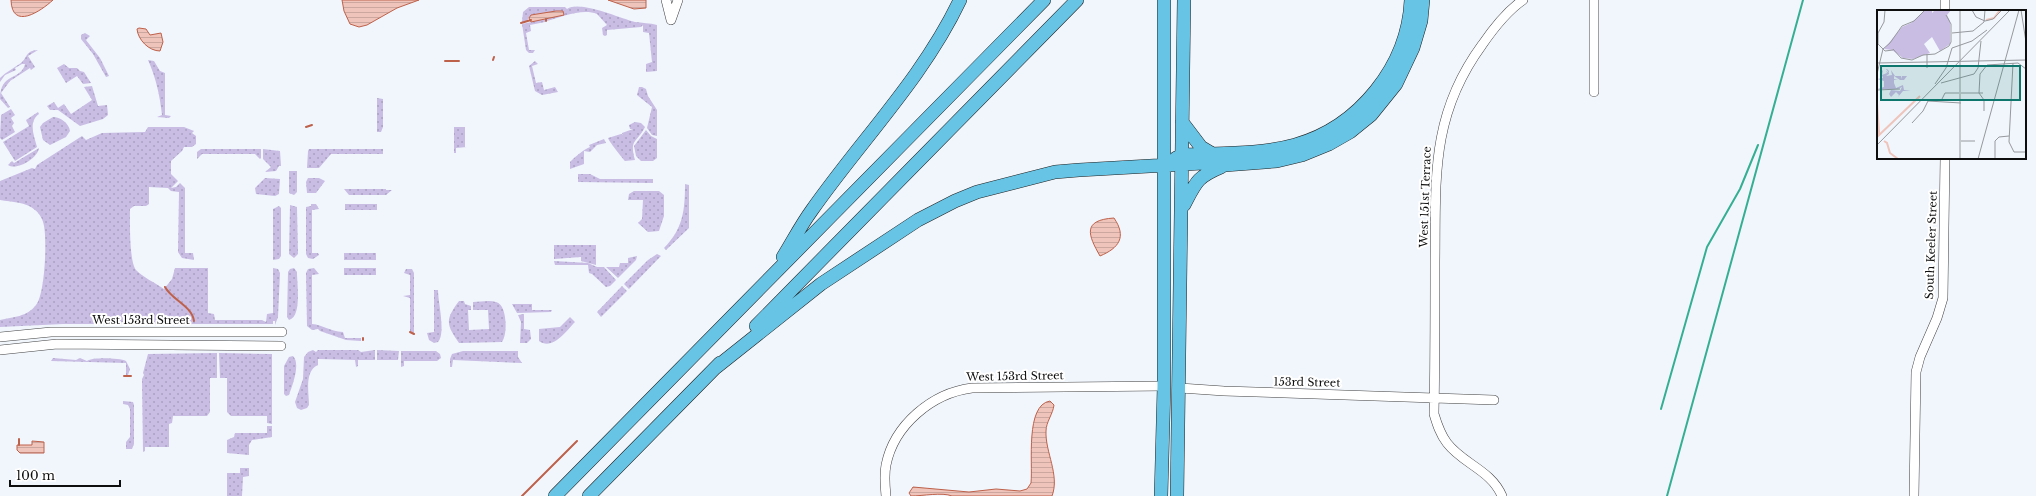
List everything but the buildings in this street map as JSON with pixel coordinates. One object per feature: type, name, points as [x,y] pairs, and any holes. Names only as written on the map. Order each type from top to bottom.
[{"type":"highway","points":[[772,275],[811,211],[938,42],[960,0]]},
{"type":"highway","points":[[555,496],[1044,0]]},
{"type":"highway","points":[[588,496],[1077,0]]},
{"type":"highway","points":[[1161,496],[1164,386],[1164,0]]},
{"type":"highway","points":[[1177,496],[1183,208],[1182,122],[1184,0]]},
{"type":"highway","points":[[714,369],[821,284],[918,220],[955,201],[1006,184],[1055,172],[1164,165],[1210,153],[1263,150],[1296,145],[1331,130],[1350,117],[1377,90],[1391,69],[1405,36],[1411,0]]},
{"type":"highway","points":[[1183,159],[1225,165],[1277,161],[1302,155],[1329,144],[1361,123],[1380,104],[1403,72],[1418,34],[1423,0]]},
{"type":"highway","points":[[1182,122],[1201,146],[1210,153]]},
{"type":"highway","points":[[1183,208],[1199,179],[1204,174],[1225,165]]},
{"type":"street","points":[[666,0],[671,20],[678,0]]},
{"type":"street","name":"West 151st Terrace","points":[[1502,496],[1498,487],[1485,472],[1457,454],[1446,443],[1437,427],[1434,414],[1436,188],[1438,148],[1447,112],[1466,66],[1491,32],[1523,0]]},
{"type":"street","points":[[1594,0],[1594,92]]},
{"type":"street","name":"South Keeler Street","points":[[1914,496],[1916,372],[1920,357],[1937,318],[1943,292],[1945,159]]},
{"type":"street","name":"West 153rd Street","points":[[0,337],[51,332],[282,332]]},
{"type":"street","points":[[0,350],[57,344],[281,346]]},
{"type":"street","name":"West 153rd Street","points":[[886,496],[886,464],[897,438],[909,421],[920,410],[942,396],[972,388],[1164,386]]},
{"type":"street","name":"153rd Street","points":[[1180,388],[1224,392],[1434,397]]},
{"type":"street","points":[[1434,397],[1494,400]]},
{"type":"shaded area","points":[[11,0],[53,0],[35,13],[22,17],[16,15]]},
{"type":"shaded area","points":[[342,0],[419,0],[397,8],[367,25],[359,27],[350,24],[344,11]]},
{"type":"shaded area","points":[[608,0],[646,0],[646,8],[634,9]]},
{"type":"shaded area","points":[[529,7],[565,7],[567,9],[573,7],[590,8],[635,22],[657,25],[657,71],[646,72],[646,64],[652,62],[649,33],[643,32],[643,25],[641,27],[607,30],[607,35],[605,36],[603,35],[602,28],[607,25],[597,14],[585,12],[565,15],[547,21],[547,19],[564,14],[563,11],[531,15],[526,22],[522,22],[523,12]]},
{"type":"shaded area","points":[[563,11],[564,15],[531,22],[529,18],[531,15]]},
{"type":"shaded area","points":[[545,19],[545,22],[530,25],[531,31],[526,33],[529,50],[535,50],[533,53],[529,53],[526,50],[522,24]]},
{"type":"shaded area","points":[[137,29],[146,29],[150,35],[161,33],[163,42],[160,51],[156,51],[148,47],[142,41],[139,37]]},
{"type":"shaded area","points":[[85,33],[90,36],[86,40],[100,58],[109,76],[106,77],[93,54],[81,39],[81,35]]},
{"type":"shaded area","points":[[38,50],[28,56],[35,67],[31,70],[30,68],[10,81],[1,93],[10,107],[8,108],[0,99],[1,90],[7,81],[23,69],[25,64],[22,64],[15,68],[16,70],[5,75],[0,82],[0,78],[21,63],[29,53]]},
{"type":"shaded area","points":[[148,60],[154,61],[160,71],[165,73],[165,115],[171,116],[169,118],[157,117],[162,115],[160,101]]},
{"type":"shaded area","points":[[535,61],[538,64],[532,66],[536,83],[542,82],[544,90],[555,87],[558,92],[542,95],[535,91],[529,66]]},
{"type":"shaded area","points":[[64,64],[69,68],[77,68],[84,72],[91,83],[83,84],[77,76],[66,83],[57,68]]},
{"type":"shaded area","points":[[92,86],[98,106],[107,105],[108,115],[103,119],[80,126],[58,110],[50,110],[47,106],[54,102],[58,108],[64,104],[71,114],[92,100],[84,87]]},
{"type":"shaded area","points":[[639,87],[646,89],[648,96],[657,110],[657,136],[652,135],[647,128],[652,107],[637,95]]},
{"type":"shaded area","points":[[377,98],[383,99],[383,127],[381,132],[377,132]]},
{"type":"shaded area","points":[[11,109],[15,115],[11,118],[14,123],[12,126],[15,132],[2,140],[0,138],[1,115]]},
{"type":"shaded area","points":[[38,112],[39,114],[33,125],[33,134],[37,147],[15,161],[3,142],[29,126],[26,120]]},
{"type":"shaded area","points":[[53,117],[64,121],[68,125],[70,131],[66,137],[50,145],[43,140],[40,127],[43,123]]},
{"type":"shaded area","points":[[635,122],[641,123],[645,127],[633,145],[635,160],[625,161],[608,138],[621,134],[623,135],[622,133],[633,129],[630,129],[629,125]]},
{"type":"shaded area","points":[[148,127],[184,127],[194,131],[192,133],[196,136],[196,144],[192,147],[184,147],[182,151],[171,161],[171,174],[178,181],[171,188],[176,187],[180,183],[185,188],[185,253],[193,253],[194,260],[182,258],[178,252],[179,192],[171,191],[168,188],[149,187],[149,204],[146,206],[134,206],[130,209],[131,250],[136,270],[164,289],[172,279],[175,268],[208,268],[208,313],[214,314],[215,320],[262,320],[266,322],[267,314],[273,313],[273,268],[278,269],[280,273],[278,317],[275,325],[275,321],[273,321],[273,324],[63,324],[0,327],[0,320],[15,317],[28,312],[36,305],[39,299],[43,279],[45,233],[40,215],[31,207],[19,203],[0,200],[0,181],[32,168],[35,169],[37,165],[82,136],[86,140],[102,133],[145,132]]},
{"type":"shaded area","points":[[454,127],[465,127],[465,147],[467,147],[456,148],[456,153],[454,153]]},
{"type":"shaded area","points":[[646,130],[651,136],[657,139],[657,158],[653,161],[641,161],[636,156],[634,146]]},
{"type":"shaded area","points":[[604,139],[606,143],[597,145],[590,152],[584,151],[584,164],[570,169],[570,162],[582,151],[590,147],[589,145]]},
{"type":"shaded area","points":[[39,148],[35,156],[22,165],[8,165],[12,161],[14,163]]},
{"type":"shaded area","points":[[201,149],[261,149],[261,158],[260,159],[255,154],[202,154],[197,159],[197,152]]},
{"type":"shaded area","points":[[263,149],[280,151],[281,166],[279,166],[276,171],[265,172],[271,167],[263,159]]},
{"type":"shaded area","points":[[309,149],[383,149],[383,154],[331,154],[319,168],[307,168]]},
{"type":"shaded area","points":[[289,171],[297,171],[297,192],[294,195],[289,193]]},
{"type":"shaded area","points":[[578,174],[590,174],[600,179],[653,179],[653,183],[578,182]]},
{"type":"shaded area","points":[[265,178],[280,179],[279,194],[275,196],[256,194],[255,188]]},
{"type":"shaded area","points":[[308,178],[319,178],[325,181],[316,193],[307,193],[306,182]]},
{"type":"shaded area","points":[[685,184],[689,185],[689,228],[666,250],[664,248],[675,234],[682,219]]},
{"type":"shaded area","points":[[344,189],[392,190],[386,195],[349,195]]},
{"type":"shaded area","points":[[634,191],[659,191],[664,195],[664,216],[659,231],[648,232],[638,223],[642,219],[643,200],[628,200],[629,194]]},
{"type":"shaded area","points":[[311,204],[316,204],[319,209],[312,210],[312,253],[318,253],[319,255],[313,259],[308,258],[306,254],[306,207],[311,206]]},
{"type":"shaded area","points":[[345,204],[377,204],[377,210],[345,210]]},
{"type":"shaded area","points":[[290,205],[297,207],[298,254],[294,258],[289,254]]},
{"type":"shaded area","points":[[279,206],[281,208],[281,256],[279,259],[273,260],[273,209]]},
{"type":"shaded area","points":[[1114,218],[1120,231],[1119,241],[1107,253],[1100,256],[1090,230],[1092,225],[1097,222],[1104,219]]},
{"type":"shaded area","points":[[554,245],[596,245],[596,265],[581,261],[581,257],[554,259]]},
{"type":"shaded area","points":[[344,253],[376,253],[376,260],[344,260]]},
{"type":"shaded area","points":[[657,254],[661,256],[629,289],[624,284],[648,260]]},
{"type":"shaded area","points":[[637,256],[636,260],[618,278],[606,267],[619,267],[620,263],[628,263],[628,258]]},
{"type":"shaded area","points":[[554,261],[588,263],[597,267],[604,267],[616,280],[610,286],[606,287],[589,273],[588,265],[555,265]]},
{"type":"shaded area","points":[[294,268],[297,272],[298,299],[296,313],[293,318],[289,320],[287,317],[288,272],[290,269]]},
{"type":"shaded area","points":[[314,268],[319,274],[312,275],[312,324],[343,332],[345,338],[361,338],[361,341],[346,340],[318,329],[312,330],[307,326],[306,273],[308,269]]},
{"type":"shaded area","points":[[344,268],[376,268],[376,275],[344,275]]},
{"type":"shaded area","points":[[406,269],[412,269],[414,273],[414,333],[410,331],[410,298],[403,296],[410,295],[410,275],[404,273]]},
{"type":"shaded area","points":[[622,286],[627,291],[601,317],[597,312]]},
{"type":"shaded area","points":[[434,290],[438,290],[442,325],[440,338],[438,342],[434,343],[429,340],[427,333],[434,332]]},
{"type":"shaded area","points":[[459,301],[464,301],[465,304],[471,306],[471,310],[468,310],[469,330],[489,329],[488,310],[473,310],[473,302],[490,301],[500,304],[504,313],[506,326],[502,342],[459,343],[450,326],[449,318]]},
{"type":"shaded area","points":[[512,304],[532,304],[532,310],[552,310],[551,312],[517,313]]},
{"type":"shaded area","points":[[524,314],[524,329],[530,330],[531,339],[527,343],[520,343],[521,322],[518,315]]},
{"type":"shaded area","points":[[570,317],[575,322],[559,338],[549,343],[539,341],[539,329],[560,327]]},
{"type":"shaded area","points":[[313,350],[316,352],[318,350],[358,350],[361,352],[375,350],[375,360],[358,360],[358,366],[356,367],[355,360],[318,359],[318,365],[311,372],[309,377],[309,405],[307,408],[301,410],[297,408],[295,402],[303,379],[304,357],[308,352]]},
{"type":"shaded area","points":[[377,350],[399,351],[398,360],[377,360]]},
{"type":"shaded area","points":[[401,351],[436,351],[440,354],[441,358],[437,361],[404,361],[404,366],[401,367]]},
{"type":"shaded area","points":[[463,351],[518,351],[518,357],[522,363],[453,360],[452,367],[450,367],[450,359],[452,354]]},
{"type":"shaded area","points":[[217,353],[217,378],[210,378],[210,412],[207,416],[173,416],[172,423],[169,424],[169,447],[145,447],[145,451],[143,452],[142,379],[148,354]]},
{"type":"shaded area","points":[[219,353],[272,354],[272,424],[267,423],[267,416],[231,416],[227,412],[227,378],[220,378]]},
{"type":"shaded area","points":[[293,356],[296,364],[294,381],[289,395],[286,396],[284,394],[284,366],[289,357]]},
{"type":"shaded area","points":[[53,358],[76,360],[80,358],[87,361],[100,358],[118,359],[126,361],[130,369],[128,375],[126,375],[126,363],[51,361]]},
{"type":"shaded area","points":[[123,401],[133,402],[134,405],[134,444],[132,449],[126,449],[126,442],[130,437],[130,409],[128,405],[123,404]]},
{"type":"shaded area","points":[[1050,401],[1054,405],[1047,424],[1046,439],[1054,480],[1052,496],[952,496],[938,494],[911,496],[909,493],[913,487],[969,492],[996,489],[1020,491],[1027,489],[1031,483],[1031,449],[1034,423],[1037,413],[1042,405]]},
{"type":"shaded area","points":[[267,426],[272,426],[272,437],[252,440],[249,445],[249,455],[227,453],[227,440],[234,437],[235,433],[267,433]]},
{"type":"shaded area","points":[[32,441],[44,442],[44,453],[20,453],[17,450],[17,445],[32,445]]},
{"type":"shaded area","points":[[240,468],[249,468],[249,476],[243,477],[242,496],[227,496],[227,473],[240,473]]},
{"type":"waterway","points":[[521,23],[531,20]]},
{"type":"waterway","points":[[445,61],[459,61]]},
{"type":"waterway","points":[[306,127],[312,125]]},
{"type":"waterway","points":[[165,287],[172,296],[190,311],[194,321]]},
{"type":"waterway","points":[[410,332],[414,334]]},
{"type":"waterway","points":[[124,376],[131,376]]},
{"type":"waterway","points":[[19,439],[19,445]]},
{"type":"waterway","points":[[522,496],[577,441]]},
{"type":"railway","points":[[1667,496],[1803,0]]},
{"type":"railway","points":[[1661,409],[1707,247],[1740,189],[1758,145]]}]
